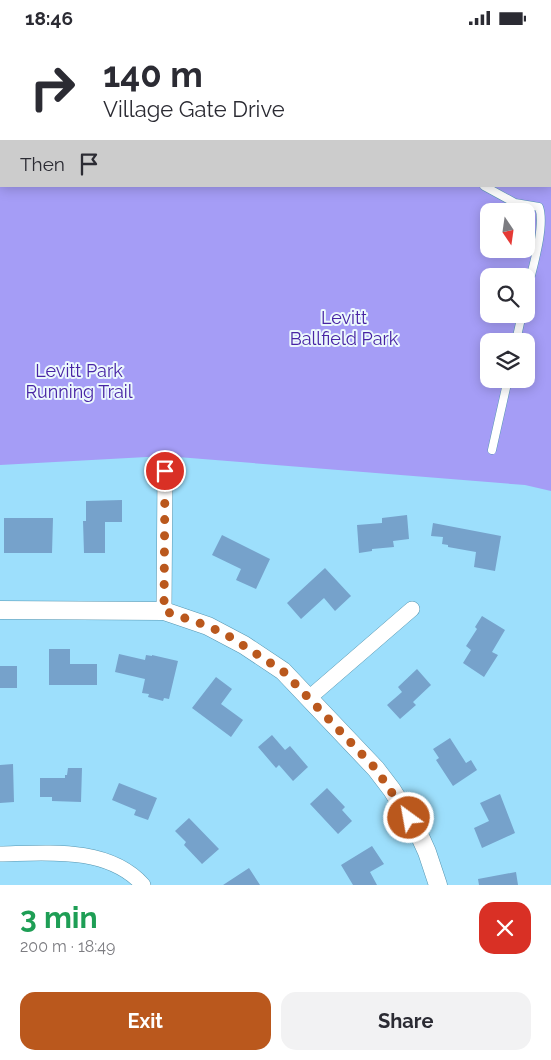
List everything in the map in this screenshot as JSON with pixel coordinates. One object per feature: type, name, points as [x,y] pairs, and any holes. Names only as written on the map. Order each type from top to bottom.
[{"type":"street","points":[[164,611],[165,471]]},
{"type":"street","points":[[0,609],[164,611],[208,626],[244,645],[283,671],[354,744],[392,790],[418,832],[438,885]]},
{"type":"street","points":[[309,698],[412,609]]},
{"type":"street","points":[[0,854],[82,855],[110,863],[125,870],[144,885]]},
{"type":"lane","points":[[486,187],[515,203],[539,207],[542,215],[532,268]]},
{"type":"lane","points":[[492,450],[506,388]]},
{"type":"green space","name":"Levitt Ballfield Park","points":[[0,187],[551,187],[551,491],[525,485],[165,456],[0,465]]},
{"type":"building","points":[[122,500],[122,522],[105,522],[105,553],[84,553],[83,521],[86,521],[86,501]]},
{"type":"building","points":[[407,515],[409,539],[393,541],[394,547],[372,549],[372,551],[359,553],[357,525],[382,523],[382,518]]},
{"type":"building","points":[[4,518],[53,518],[52,553],[4,553]]},
{"type":"building","points":[[433,523],[501,536],[495,571],[474,567],[476,552],[448,547],[448,545],[442,544],[443,537],[431,536]]},
{"type":"building","points":[[222,535],[270,559],[256,589],[236,580],[241,569],[212,555]]},
{"type":"building","points":[[325,568],[351,596],[335,611],[324,598],[301,619],[287,603]]},
{"type":"building","points":[[482,616],[505,630],[492,652],[498,655],[484,677],[463,663],[471,650],[466,646],[477,629],[475,627]]},
{"type":"building","points":[[49,649],[70,649],[70,664],[97,664],[97,685],[49,685]]},
{"type":"building","points":[[119,654],[145,660],[146,655],[152,655],[178,661],[169,699],[164,698],[163,701],[148,697],[149,694],[142,693],[145,679],[115,672]]},
{"type":"building","points":[[0,666],[17,666],[17,688],[0,688]]},
{"type":"building","points":[[417,669],[431,685],[413,702],[416,705],[400,719],[387,705],[402,692],[398,687]]},
{"type":"building","points":[[216,677],[232,689],[221,704],[243,720],[231,737],[192,708]]},
{"type":"building","points":[[272,735],[285,750],[290,746],[308,767],[293,781],[279,765],[276,768],[258,747]]},
{"type":"building","points":[[450,738],[466,763],[471,760],[477,770],[453,786],[436,760],[439,758],[433,749]]},
{"type":"building","points":[[13,764],[14,802],[0,803],[0,765]]},
{"type":"building","points":[[68,768],[82,768],[81,802],[52,801],[52,797],[40,797],[40,778],[65,778]]},
{"type":"building","points":[[119,783],[157,798],[148,820],[134,815],[136,810],[112,800]]},
{"type":"building","points":[[327,788],[345,807],[342,810],[352,821],[338,834],[310,804]]},
{"type":"building","points":[[500,794],[515,833],[482,848],[474,828],[489,821],[480,803]]},
{"type":"building","points":[[189,818],[219,849],[202,864],[184,845],[186,842],[175,831]]},
{"type":"building","points":[[372,846],[384,864],[370,872],[377,885],[353,885],[341,865]]},
{"type":"building","points":[[249,868],[260,885],[223,885]]},
{"type":"building","points":[[516,872],[518,885],[479,885],[478,879]]},
{"type":"route","points":[[165,471],[164,611],[208,626],[227,635],[283,671],[376,769],[392,790],[409,818]]},
{"type":"park label","name":"Levitt Park Running Trail","points":[[79,382]]}]
